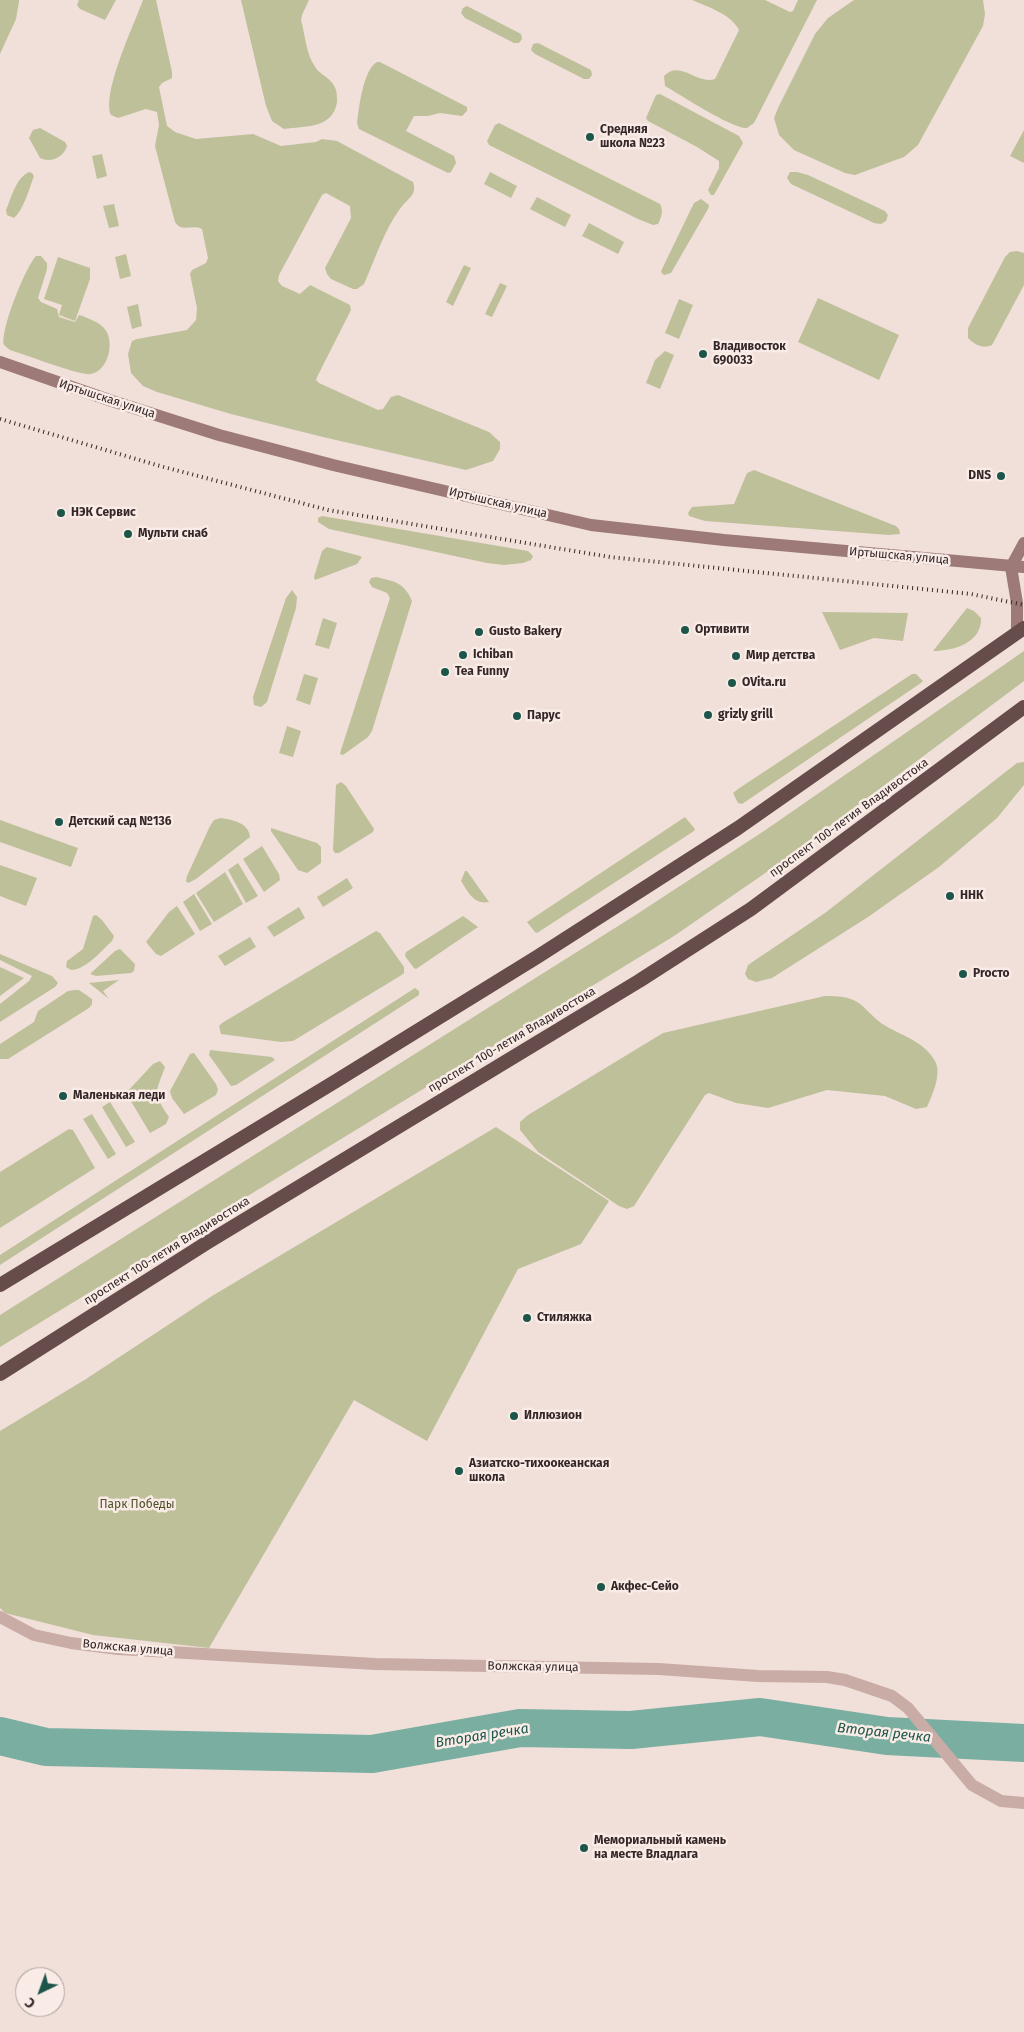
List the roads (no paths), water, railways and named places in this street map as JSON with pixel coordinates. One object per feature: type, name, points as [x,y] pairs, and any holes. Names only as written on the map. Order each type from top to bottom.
[{"type":"highway","points":[[0,1285],[537,957],[721,839],[852,750],[1020,631]]},
{"type":"highway","name":"проспект 100-летия Владивостока","points":[[0,1374],[208,1242],[751,909],[1024,707]]},
{"type":"main road","name":"Иртышская улица","points":[[0,362],[112,401],[219,435],[333,465],[591,525],[724,540],[1024,567]]},
{"type":"main road","points":[[1020,631],[1011,567],[1024,543]]},
{"type":"street","name":"Волжская улица","points":[[0,1617],[34,1635],[71,1643],[118,1649],[375,1664],[659,1669],[758,1676],[827,1677],[845,1680],[892,1696],[908,1708],[972,1785],[1001,1801],[1024,1803]]},
{"type":"waterway","name":"Вторая речка","points":[[0,1736],[46,1747],[372,1754],[520,1728],[631,1730],[760,1717],[887,1736],[1024,1743]]},
{"type":"railway","points":[[0,419],[160,466],[328,510],[610,557],[971,594],[1024,605]]},
{"type":"place","name":"Средняя школа №23","points":[[590,137]]},
{"type":"place","name":"Владивосток 690033","points":[[703,354]]},
{"type":"place","name":"DNS","points":[[1001,476]]},
{"type":"place","name":"НЭК Сервис","points":[[61,513]]},
{"type":"place","name":"Мульти снаб","points":[[128,534]]},
{"type":"place","name":"Ортивити","points":[[685,630]]},
{"type":"place","name":"Gusto Bakery","points":[[479,632]]},
{"type":"place","name":"Ichiban","points":[[463,655]]},
{"type":"place","name":"Мир детства","points":[[736,656]]},
{"type":"place","name":"Tea Funny","points":[[445,672]]},
{"type":"place","name":"OVita.ru","points":[[732,683]]},
{"type":"place","name":"grizly grill","points":[[708,715]]},
{"type":"place","name":"Парус","points":[[517,716]]},
{"type":"place","name":"Детский сад №136","points":[[59,822]]},
{"type":"place","name":"ННК","points":[[950,896]]},
{"type":"place","name":"Proсто","points":[[963,974]]},
{"type":"place","name":"Маленькая леди","points":[[63,1096]]},
{"type":"place","name":"Стиляжка","points":[[527,1318]]},
{"type":"place","name":"Иллюзион","points":[[514,1416]]},
{"type":"place","name":"Азиатско-тихоокеанская школа","points":[[459,1471]]},
{"type":"place","name":"Акфес-Сейо","points":[[601,1587]]},
{"type":"place","name":"Мемориальный камень на месте Владлага","points":[[584,1848]]},
{"type":"park label","name":"Парк Победы","points":[[137,1505]]}]
